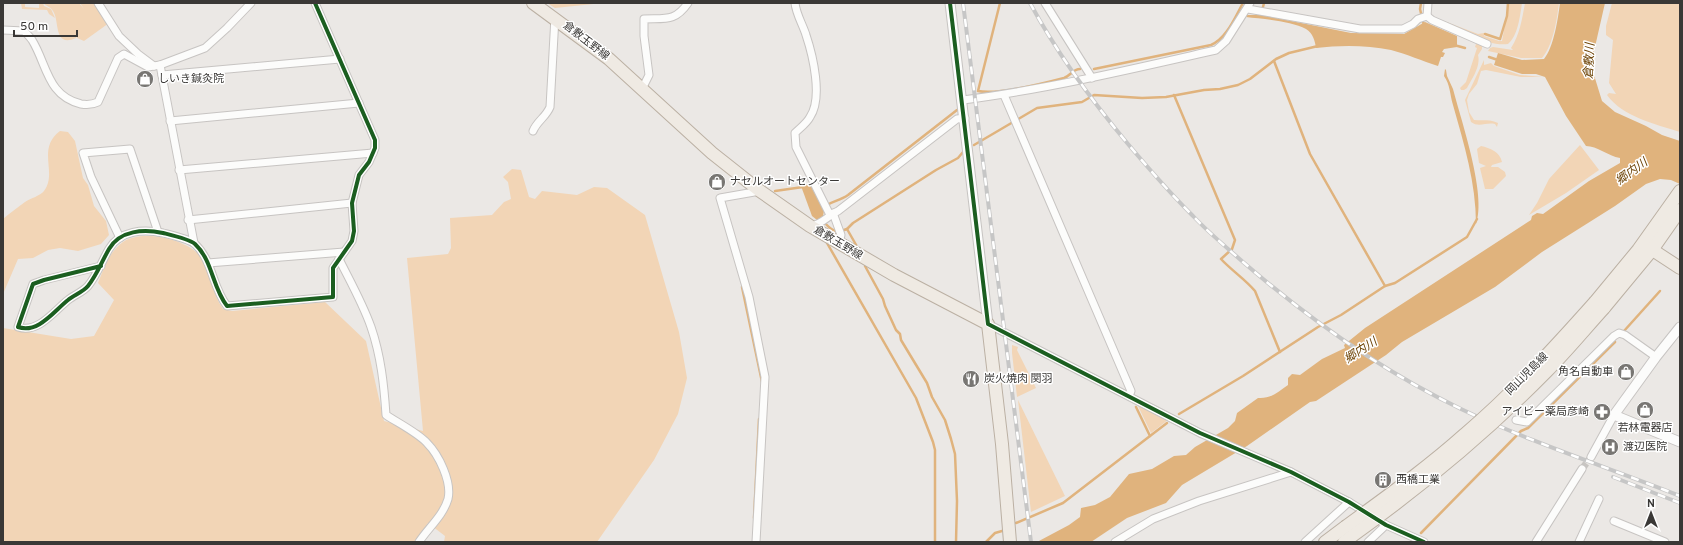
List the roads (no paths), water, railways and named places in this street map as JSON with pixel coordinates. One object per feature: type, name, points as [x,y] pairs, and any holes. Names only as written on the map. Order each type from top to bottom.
[{"type":"main road","name":"倉敷玉野線","points":[[533,3],[555,17],[609,59],[712,153],[760,191],[824,219],[839,235],[894,276],[988,324]]},
{"type":"main road","name":"岡山児島線","points":[[1325,542],[1347,535],[1422,484],[1505,412],[1547,371],[1647,247],[1655,236],[1680,191]]},
{"type":"main road","name":"岡山児島線","points":[[1655,236],[1680,210]]},
{"type":"main road","points":[[1647,247],[1680,268]]},
{"type":"main road","points":[[988,324],[1002,444],[1010,542]]},
{"type":"street","points":[[98,3],[119,36],[138,54],[157,65],[162,75],[188,220],[194,243],[206,258],[221,299],[227,306],[333,297],[333,268],[352,241],[354,231],[352,203],[358,175],[375,148],[375,140],[315,3]]},
{"type":"street","points":[[3,30],[24,31],[32,40],[52,84],[65,97],[74,102],[87,105],[98,102],[118,58],[124,54],[148,66],[157,65],[205,48],[251,3]]},
{"type":"street","points":[[642,89],[648,75],[644,36],[644,19],[674,17],[682,11],[688,3]]},
{"type":"street","points":[[795,3],[811,54],[816,87],[815,106],[811,117],[795,133],[796,148],[825,206],[824,219],[839,235]]},
{"type":"street","points":[[950,3],[965,118],[988,324],[1200,432],[1291,472],[1349,502],[1386,525],[1424,542]]},
{"type":"street","points":[[1045,3],[1092,78]]},
{"type":"street","points":[[962,100],[1004,95],[1092,78],[1216,50],[1226,41],[1246,11],[1262,11],[1360,29],[1403,29],[1423,17],[1428,3]]},
{"type":"street","points":[[533,131],[536,124],[547,115],[550,107],[555,17]]},
{"type":"street","points":[[1423,17],[1487,44]]},
{"type":"street","points":[[162,75],[340,59]]},
{"type":"street","points":[[1004,95],[1131,391],[1129,396]]},
{"type":"street","points":[[170,121],[359,104]]},
{"type":"street","points":[[824,219],[957,119],[965,118]]},
{"type":"street","points":[[120,238],[91,177],[83,153],[130,149],[158,232]]},
{"type":"street","points":[[179,170],[373,152]]},
{"type":"street","points":[[756,542],[765,377],[749,297],[720,198],[760,191]]},
{"type":"street","points":[[188,220],[352,203]]},
{"type":"street","points":[[101,266],[33,284],[18,327],[25,329],[32,328],[45,320],[69,298],[87,288],[101,266],[110,248],[120,238],[133,232],[158,232],[170,234],[194,243]]},
{"type":"street","points":[[208,263],[344,252]]},
{"type":"street","points":[[339,259],[370,325],[378,351],[384,380],[386,415],[427,442],[437,456],[447,476],[448,498],[440,514],[419,542]]},
{"type":"street","points":[[1591,457],[1614,415],[1656,356],[1680,326]]},
{"type":"street","points":[[1516,420],[1527,422],[1614,336],[1619,333],[1625,335],[1656,356]]},
{"type":"street","points":[[1614,415],[1680,442]]},
{"type":"street","points":[[1536,542],[1582,469]]},
{"type":"street","points":[[1115,542],[1153,519],[1199,501],[1291,472]]},
{"type":"street","points":[[1579,542],[1598,499]]},
{"type":"street","points":[[1305,542],[1349,502]]},
{"type":"street","points":[[1614,521],[1665,542]]},
{"type":"street","points":[[1368,542],[1386,525]]},
{"type":"water","points":[[1560,3],[1605,3],[1592,60],[1594,75],[1602,101],[1615,112],[1662,135],[1680,141],[1680,184],[1671,180],[1660,179],[1646,184],[1615,206],[1542,252],[1495,287],[1402,342],[1386,355],[1316,401],[1310,402],[1247,446],[1182,485],[1166,503],[1127,518],[1091,542],[1037,542],[1069,525],[1080,517],[1081,508],[1095,505],[1110,497],[1129,474],[1152,469],[1174,456],[1186,455],[1195,447],[1228,428],[1235,421],[1237,413],[1258,398],[1271,396],[1288,385],[1288,378],[1292,374],[1300,375],[1322,359],[1345,348],[1344,345],[1365,328],[1531,220],[1532,216],[1537,213],[1543,214],[1589,181],[1620,163],[1620,158],[1590,146],[1586,146],[1566,116],[1545,77],[1536,74],[1522,74],[1494,65],[1498,53],[1522,60],[1544,59],[1553,40]]},
{"type":"water","points":[[1247,15],[1261,15],[1351,33],[1404,34],[1425,22],[1457,36],[1457,47],[1444,49],[1442,52],[1445,53],[1443,57],[1441,57],[1438,66],[1382,48],[1334,46],[1316,48],[1312,35],[1300,26],[1285,22],[1246,17]]},
{"type":"water","points":[[1445,69],[1453,89],[1476,177],[1478,211],[1476,224],[1472,179],[1449,86],[1444,76]]},
{"type":"water","points":[[810,184],[824,211],[823,216],[817,220],[812,216],[801,186]]},
{"type":"waterway","points":[[1000,3],[978,91],[986,92],[1009,90],[1033,85],[1064,78],[1075,70],[1080,69]]},
{"type":"waterway","points":[[1094,69],[1211,45],[1217,42],[1226,32],[1234,21],[1243,3]]},
{"type":"waterway","points":[[1262,11],[1264,3]]},
{"type":"waterway","points":[[1421,3],[1420,9],[1424,26]]},
{"type":"waterway","points":[[1485,34],[1500,39],[1507,16],[1508,3]]},
{"type":"waterway","points":[[1454,45],[1465,48]]},
{"type":"waterway","points":[[974,145],[1037,108],[1082,102],[1094,95],[1142,98],[1166,97],[1204,90],[1220,89],[1238,85],[1250,79],[1276,59],[1289,53],[1318,46]]},
{"type":"waterway","points":[[1489,57],[1498,60]]},
{"type":"waterway","points":[[1274,61],[1310,154],[1385,286]]},
{"type":"waterway","points":[[1174,95],[1235,240],[1232,249],[1221,259],[1255,291],[1280,352]]},
{"type":"waterway","points":[[827,205],[848,195],[957,110]]},
{"type":"waterway","points":[[847,229],[853,223],[936,170],[958,158],[963,152]]},
{"type":"waterway","points":[[775,191],[803,187]]},
{"type":"waterway","points":[[1179,414],[1243,376],[1318,327],[1341,315],[1385,286],[1395,283],[1467,237],[1477,219]]},
{"type":"waterway","points":[[823,221],[828,227],[836,231],[847,229],[859,250]]},
{"type":"waterway","points":[[827,243],[916,398],[933,442],[935,450],[935,542]]},
{"type":"waterway","points":[[865,266],[883,299],[896,330],[900,334],[901,340],[927,383],[932,397],[945,420],[955,454],[957,501],[956,542]]},
{"type":"waterway","points":[[742,287],[762,382]]},
{"type":"waterway","points":[[1624,331],[1660,291]]},
{"type":"waterway","points":[[1421,533],[1521,431],[1528,428],[1615,342]]},
{"type":"waterway","points":[[1016,523],[1063,503],[1150,436],[1136,407]]},
{"type":"waterway","points":[[754,518],[759,419]]},
{"type":"waterway","points":[[1150,436],[1167,423]]},
{"type":"waterway","points":[[986,542],[995,533],[1002,531]]},
{"type":"tunnel","points":[[1582,469],[1591,457]]},
{"type":"railway","points":[[963,3],[1031,542]]},
{"type":"railway","points":[[1030,3],[1040,22],[1088,94],[1152,172],[1211,234],[1268,283],[1320,324],[1347,343],[1403,378],[1461,409],[1542,444],[1680,496]]},
{"type":"railway","points":[[1613,477],[1680,503]]},
{"type":"place","name":"しいき鍼灸院","points":[[145,79]]},
{"type":"place","name":"ナセルオートセンター","points":[[717,182]]},
{"type":"place","name":"角名自動車","points":[[1626,372]]},
{"type":"place","name":"炭火焼肉 関羽","points":[[971,379]]},
{"type":"place","name":"若林電器店","points":[[1645,410]]},
{"type":"place","name":"アイビー薬局彦崎","points":[[1602,412]]},
{"type":"place","name":"渡辺医院","points":[[1610,447]]},
{"type":"place","name":"西橋工業","points":[[1383,480]]},
{"type":"water label","name":"倉敷川","points":[[1590,61]]},
{"type":"water label","name":"郷内川","points":[[1632,172]]},
{"type":"water label","name":"郷内川","points":[[1361,351]]}]
